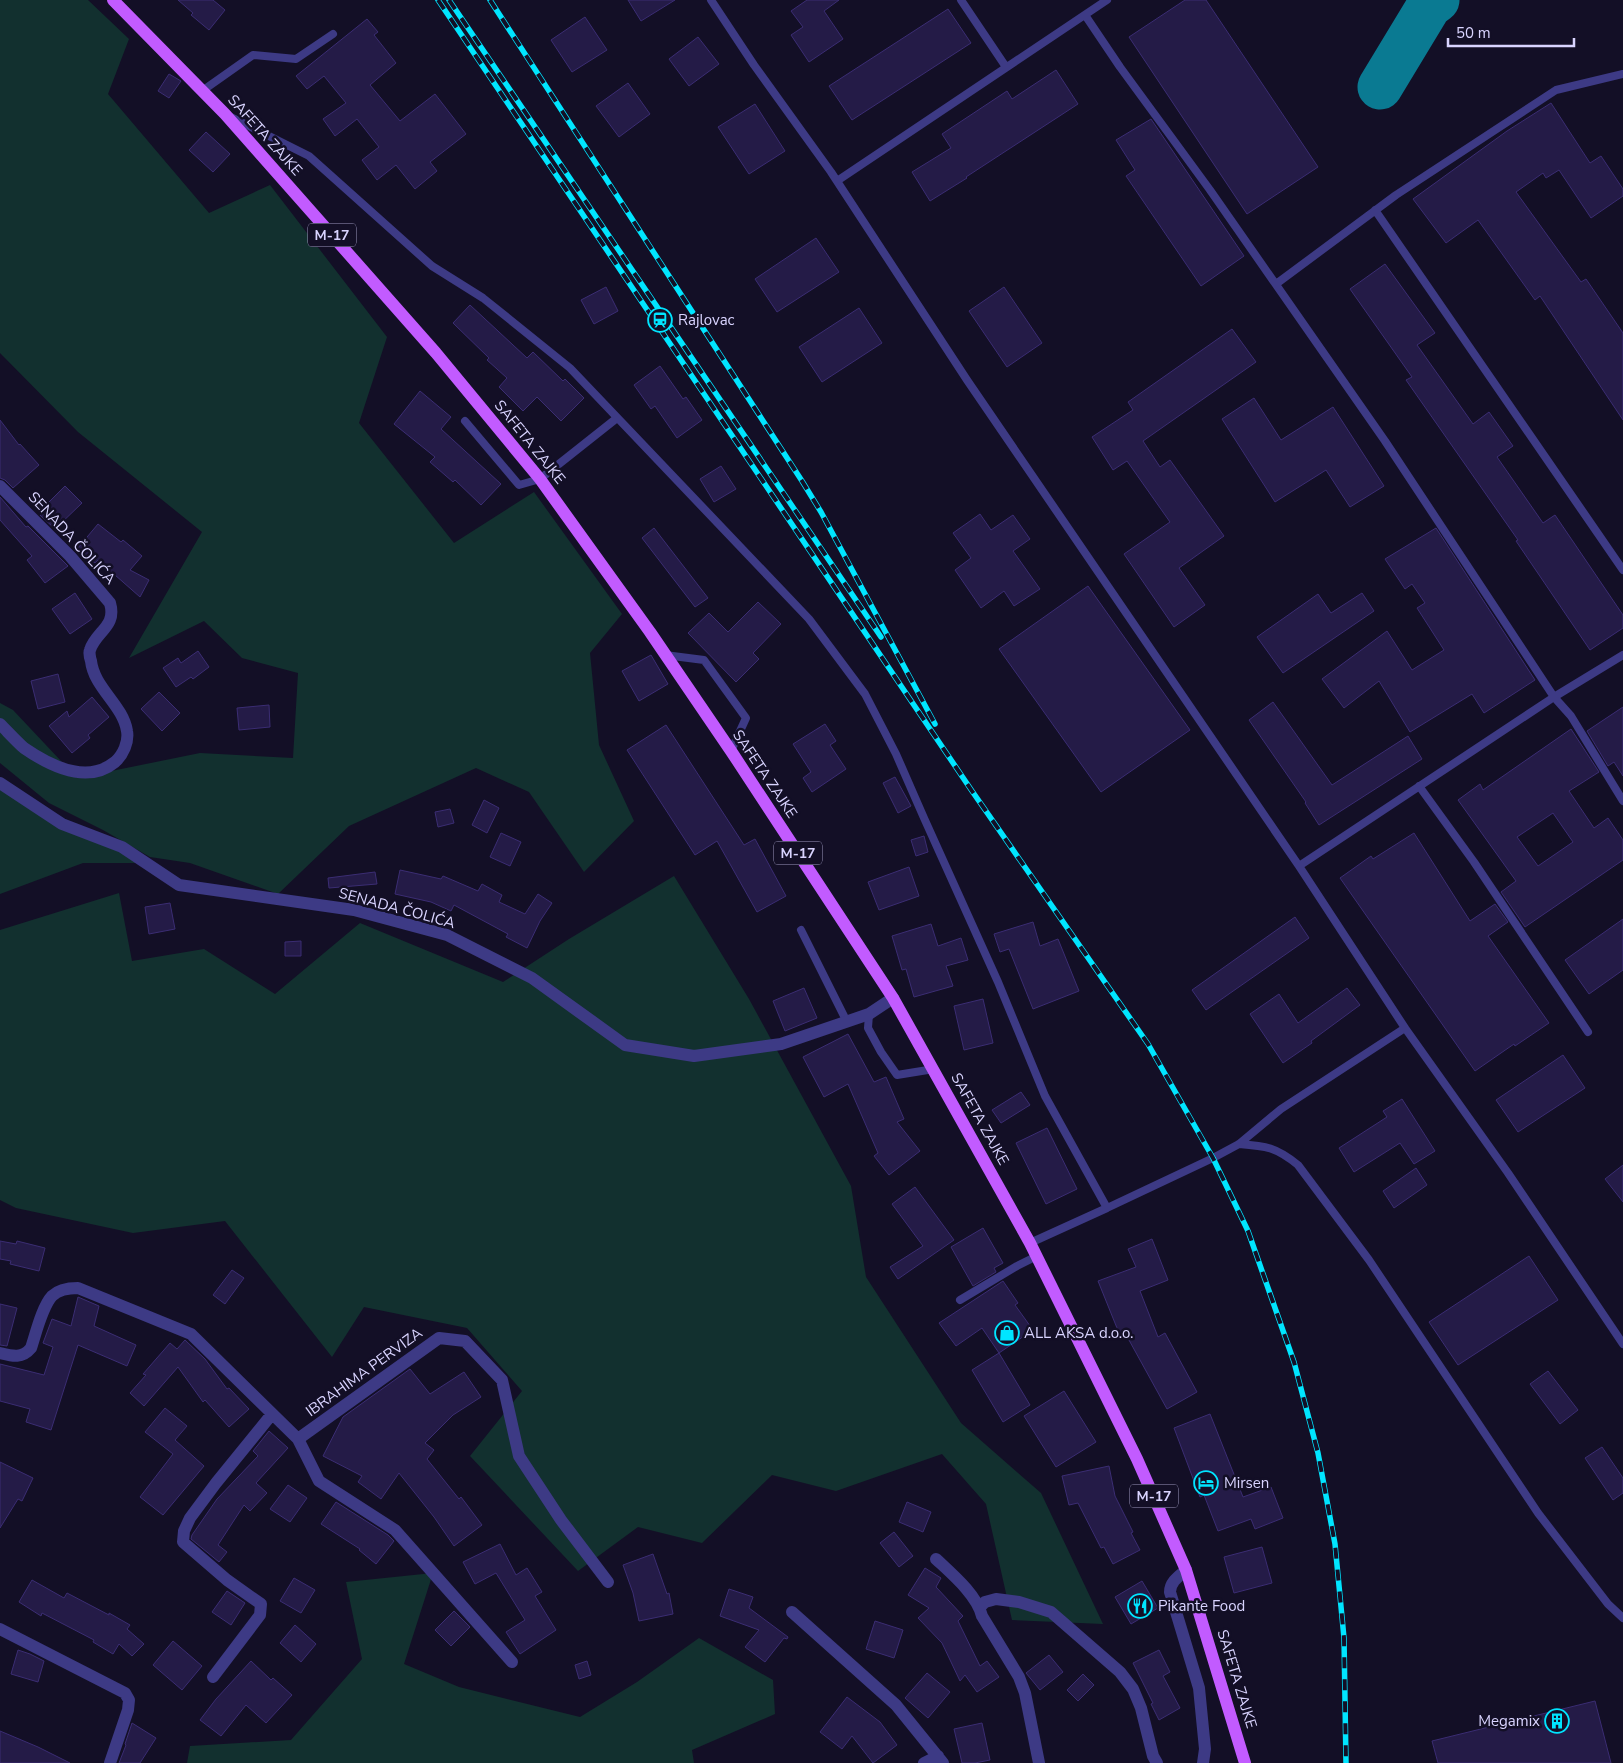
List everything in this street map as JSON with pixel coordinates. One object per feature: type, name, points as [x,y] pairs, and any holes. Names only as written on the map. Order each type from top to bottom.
[{"type":"main road","name":"SAFETA ZAJKE","points":[[113,0],[225,114],[436,353],[540,479],[665,655],[731,752],[893,998],[1037,1256],[1137,1459],[1186,1570],[1245,1763]]},
{"type":"street","name":"SENADA ČOLIĆA","points":[[0,486],[70,556],[110,603],[113,612],[110,621],[90,650],[91,663],[95,675],[124,720],[128,733],[126,746],[120,758],[110,766],[84,773],[73,772],[44,760],[23,747],[0,724]]},
{"type":"street","name":"SENADA ČOLIĆA","points":[[0,783],[62,824],[122,847],[179,885],[354,910],[447,935],[532,978],[625,1045],[694,1056],[781,1044],[869,1014],[893,998]]},
{"type":"street","points":[[0,1353],[19,1356],[28,1352],[47,1304],[53,1295],[62,1290],[78,1288],[191,1334],[298,1439],[319,1481],[395,1530],[512,1662]]},
{"type":"street","name":"IBRAHIMA PERVIZA","points":[[298,1439],[439,1338],[465,1341],[502,1380],[519,1456],[561,1520],[608,1582]]},
{"type":"street","points":[[213,1677],[260,1615],[261,1604],[227,1580],[183,1542],[184,1531],[190,1518],[216,1483],[272,1414]]},
{"type":"street","points":[[936,1559],[980,1607],[982,1616],[1019,1677],[1025,1693],[1039,1763]]},
{"type":"street","points":[[1186,1570],[1173,1581],[1170,1586],[1170,1592],[1199,1688],[1206,1749],[1203,1763]]},
{"type":"street","points":[[980,1607],[985,1602],[996,1599],[1019,1602],[1051,1612],[1120,1672],[1133,1689],[1141,1708],[1156,1763]]},
{"type":"street","points":[[792,1612],[896,1705],[940,1759],[924,1763]]},
{"type":"street","points":[[0,1629],[125,1693],[129,1700],[128,1710],[110,1763]]},
{"type":"lane","points":[[710,0],[837,181],[968,380],[1299,866],[1405,1028],[1508,1173],[1623,1344]]},
{"type":"lane","points":[[961,0],[1006,67]]},
{"type":"lane","points":[[837,181],[1107,0]]},
{"type":"lane","points":[[1085,15],[1385,441],[1554,697],[1571,716],[1623,801]]},
{"type":"lane","points":[[202,91],[253,55],[296,59],[333,34]]},
{"type":"lane","points":[[1276,284],[1376,210],[1556,90],[1623,74]]},
{"type":"lane","points":[[225,114],[309,156],[432,266],[483,298],[570,368],[809,619],[864,694],[896,754],[998,982],[1045,1096],[1107,1208]]},
{"type":"lane","points":[[1376,210],[1623,570]]},
{"type":"lane","points":[[465,421],[519,485],[540,479],[617,418]]},
{"type":"lane","points":[[665,655],[704,660],[746,718],[731,752]]},
{"type":"lane","points":[[1299,866],[1554,697],[1623,655]]},
{"type":"lane","points":[[1419,786],[1474,862],[1588,1032]]},
{"type":"lane","points":[[801,930],[847,1022]]},
{"type":"lane","points":[[869,1014],[868,1028],[897,1075],[934,1069]]},
{"type":"lane","points":[[1030,1243],[1213,1158],[1239,1144],[1280,1109],[1405,1028]]},
{"type":"lane","points":[[1239,1144],[1265,1146],[1283,1153],[1298,1164],[1369,1260],[1538,1513],[1608,1604],[1623,1618]]},
{"type":"lane","points":[[960,1300],[1037,1256]]},
{"type":"green space","points":[[0,0],[88,0],[129,39],[108,94],[209,213],[270,185],[387,337],[359,423],[454,543],[534,492],[622,614],[590,653],[599,745],[634,821],[584,872],[529,792],[476,768],[349,826],[278,894],[190,863],[150,857],[103,830],[49,803],[0,763],[0,703],[13,710],[77,778],[200,753],[293,758],[298,673],[242,658],[204,621],[129,658],[202,532],[78,432],[0,353]]},
{"type":"green space","points":[[0,783],[145,863],[83,863],[0,894]]},
{"type":"green space","points":[[674,876],[749,999],[851,1186],[866,1277],[961,1423],[1041,1493],[1103,1624],[1012,1620],[986,1504],[942,1454],[836,1491],[772,1475],[702,1543],[638,1527],[578,1571],[470,1456],[522,1391],[467,1328],[364,1307],[332,1357],[225,1221],[133,1233],[16,1208],[0,1200],[0,930],[119,893],[132,961],[204,949],[275,994],[360,923],[503,982],[569,939]]},
{"type":"green space","points":[[433,1573],[404,1664],[459,1687],[580,1717],[637,1682],[699,1638],[773,1680],[775,1714],[692,1750],[694,1763],[187,1763],[190,1746],[291,1740],[362,1659],[346,1582]]},
{"type":"building","points":[[178,0],[213,0],[225,10],[209,30],[191,15],[193,13]]},
{"type":"building","points":[[628,0],[675,0],[641,21]]},
{"type":"building","points":[[807,0],[839,0],[824,11],[843,39],[809,62],[791,35],[803,27],[791,11]]},
{"type":"building","points":[[1185,0],[1206,0],[1318,167],[1247,214],[1129,37]]},
{"type":"building","points":[[948,9],[971,43],[852,120],[829,86]]},
{"type":"building","points":[[585,17],[607,50],[572,72],[551,40]]},
{"type":"building","points":[[367,19],[378,32],[374,35],[396,63],[370,85],[400,121],[435,94],[466,134],[430,162],[437,171],[415,189],[396,165],[377,180],[362,160],[379,147],[357,119],[335,136],[323,119],[346,103],[324,76],[307,89],[296,76]]},
{"type":"building","points":[[698,37],[719,64],[689,86],[669,59]]},
{"type":"building","points":[[1056,70],[1078,104],[930,201],[912,172],[951,148],[942,134],[1007,91],[1012,99]]},
{"type":"building","points":[[169,74],[181,81],[169,98],[158,91]]},
{"type":"building","points":[[628,83],[650,114],[619,137],[596,106]]},
{"type":"building","points":[[1551,103],[1590,163],[1601,156],[1623,189],[1623,196],[1591,218],[1559,170],[1546,178],[1543,173],[1516,192],[1581,282],[1586,279],[1623,333],[1623,420],[1540,296],[1535,300],[1478,220],[1446,243],[1413,199],[1507,131]]},
{"type":"building","points":[[755,104],[785,151],[749,174],[718,127]]},
{"type":"building","points":[[1151,119],[1244,256],[1201,286],[1126,176],[1135,170],[1116,140]]},
{"type":"building","points":[[206,132],[230,154],[213,172],[189,150]]},
{"type":"building","points":[[816,238],[839,272],[777,312],[755,279]]},
{"type":"building","points":[[1385,264],[1435,333],[1417,345],[1473,424],[1489,412],[1513,446],[1497,457],[1543,523],[1555,515],[1623,615],[1623,628],[1590,650],[1516,541],[1518,540],[1406,380],[1412,377],[1350,289]]},
{"type":"building","points":[[606,287],[618,311],[594,324],[581,300]]},
{"type":"building","points":[[1004,287],[1042,343],[1007,367],[969,311]]},
{"type":"building","points":[[470,305],[527,358],[533,352],[584,398],[561,421],[537,397],[523,411],[499,387],[507,378],[487,360],[489,358],[453,323]]},
{"type":"building","points":[[859,308],[882,343],[822,382],[799,347]]},
{"type":"building","points":[[1232,329],[1256,362],[1143,441],[1160,467],[1170,460],[1224,536],[1179,568],[1205,605],[1174,627],[1124,554],[1170,522],[1127,461],[1113,470],[1092,437],[1133,410],[1128,402]]},
{"type":"building","points":[[660,366],[683,399],[686,397],[702,420],[677,438],[655,406],[651,409],[634,385]]},
{"type":"building","points":[[420,391],[451,417],[441,429],[501,484],[481,505],[455,480],[453,482],[430,462],[435,457],[394,424]]},
{"type":"building","points":[[1254,398],[1281,440],[1333,407],[1384,486],[1350,507],[1326,470],[1275,502],[1222,419]]},
{"type":"building","points":[[0,420],[19,445],[39,465],[13,488],[0,478]]},
{"type":"building","points":[[721,466],[736,489],[714,502],[700,479]]},
{"type":"building","points":[[65,486],[82,503],[55,529],[40,515],[46,509],[44,507]]},
{"type":"building","points":[[0,497],[26,527],[28,526],[68,566],[45,583],[27,560],[32,556],[0,520]]},
{"type":"building","points":[[980,514],[991,530],[1013,515],[1030,539],[1013,551],[1040,589],[1014,606],[1004,591],[981,608],[955,570],[971,558],[953,533]]},
{"type":"building","points":[[98,524],[121,542],[123,540],[142,556],[130,570],[149,580],[140,597],[98,560],[95,563],[77,549]]},
{"type":"building","points":[[654,528],[708,598],[695,607],[642,538]]},
{"type":"building","points":[[1436,528],[1535,680],[1484,713],[1472,694],[1410,732],[1379,681],[1344,708],[1322,679],[1387,631],[1412,670],[1444,650],[1417,608],[1425,603],[1412,584],[1405,589],[1385,559]]},
{"type":"building","points":[[1088,586],[1190,730],[1101,792],[999,649]]},
{"type":"building","points":[[75,593],[92,619],[70,634],[52,609]]},
{"type":"building","points":[[1362,593],[1374,611],[1283,673],[1257,637],[1318,594],[1331,613]]},
{"type":"building","points":[[758,602],[781,624],[753,653],[759,659],[736,682],[688,633],[709,613],[728,632]]},
{"type":"building","points":[[198,651],[209,667],[193,679],[191,677],[176,687],[163,668],[178,658],[181,663]]},
{"type":"building","points":[[651,655],[668,684],[639,701],[622,671]]},
{"type":"building","points":[[58,674],[65,702],[38,709],[31,681]]},
{"type":"building","points":[[159,692],[180,713],[162,731],[141,709]]},
{"type":"building","points":[[92,697],[109,717],[88,735],[90,738],[72,753],[49,726],[67,711],[69,717]]},
{"type":"building","points":[[1273,702],[1332,785],[1408,736],[1422,759],[1319,825],[1306,802],[1249,720]]},
{"type":"building","points":[[269,705],[270,727],[239,730],[237,708]]},
{"type":"building","points":[[1623,707],[1623,776],[1614,762],[1608,766],[1587,731]]},
{"type":"building","points":[[825,724],[836,741],[830,745],[846,769],[812,792],[803,778],[811,772],[793,744]]},
{"type":"building","points":[[666,725],[744,845],[755,839],[786,896],[757,912],[717,841],[695,855],[627,750]]},
{"type":"building","points":[[1571,729],[1599,772],[1569,791],[1594,828],[1608,818],[1623,840],[1623,860],[1525,927],[1501,892],[1516,881],[1458,800],[1480,784],[1483,790]],"holes":[[[1553,813],[1573,842],[1538,866],[1517,837]]]},
{"type":"building","points":[[895,777],[911,806],[898,813],[883,783]]},
{"type":"building","points":[[484,800],[499,808],[487,833],[472,825]]},
{"type":"building","points":[[450,809],[454,823],[438,827],[435,812]]},
{"type":"building","points":[[501,833],[521,842],[510,866],[490,857]]},
{"type":"building","points":[[1414,833],[1470,921],[1495,904],[1508,922],[1488,936],[1549,1023],[1475,1071],[1340,878],[1371,856],[1373,859]]},
{"type":"building","points":[[924,836],[928,852],[916,856],[911,840]]},
{"type":"building","points":[[909,867],[919,896],[879,910],[868,882]]},
{"type":"building","points":[[400,870],[441,879],[443,876],[478,891],[482,884],[502,895],[499,902],[525,914],[538,894],[552,903],[540,921],[527,948],[506,937],[508,934],[454,905],[451,911],[431,902],[395,894]]},
{"type":"building","points":[[375,872],[377,884],[329,888],[328,878]]},
{"type":"building","points":[[170,903],[175,929],[149,934],[145,907]]},
{"type":"building","points":[[1295,917],[1309,938],[1206,1010],[1192,990]]},
{"type":"building","points":[[1623,919],[1623,970],[1589,994],[1565,960]]},
{"type":"building","points":[[1033,922],[1040,946],[1058,939],[1079,991],[1033,1009],[1009,949],[1000,952],[994,934]]},
{"type":"building","points":[[931,924],[938,946],[961,938],[968,960],[946,966],[953,986],[914,997],[906,969],[902,970],[892,936]]},
{"type":"building","points":[[301,941],[301,956],[285,956],[285,942]]},
{"type":"building","points":[[804,988],[817,1018],[785,1031],[773,1001]]},
{"type":"building","points":[[1347,988],[1360,1005],[1283,1063],[1250,1014],[1279,994],[1298,1023]]},
{"type":"building","points":[[983,999],[993,1043],[964,1050],[954,1006]]},
{"type":"building","points":[[848,1034],[874,1082],[886,1077],[904,1119],[897,1122],[920,1151],[889,1175],[874,1156],[878,1153],[848,1084],[824,1097],[803,1057]]},
{"type":"building","points":[[1563,1055],[1585,1088],[1518,1132],[1496,1100]]},
{"type":"building","points":[[1021,1092],[1030,1105],[1001,1123],[992,1110]]},
{"type":"building","points":[[1402,1099],[1435,1151],[1414,1164],[1400,1143],[1354,1172],[1339,1148],[1387,1117],[1383,1111]]},
{"type":"building","points":[[1047,1128],[1077,1189],[1046,1204],[1016,1143]]},
{"type":"building","points":[[1623,1165],[1623,1202],[1605,1179]]},
{"type":"building","points":[[1416,1168],[1427,1185],[1394,1208],[1383,1191]]},
{"type":"building","points":[[915,1187],[954,1240],[898,1279],[890,1267],[923,1246],[892,1204]]},
{"type":"building","points":[[983,1228],[1003,1263],[994,1268],[996,1272],[973,1286],[951,1247]]},
{"type":"building","points":[[1152,1239],[1168,1280],[1140,1291],[1158,1337],[1165,1333],[1197,1392],[1167,1409],[1124,1331],[1119,1333],[1098,1281],[1136,1267],[1128,1249]]},
{"type":"building","points":[[0,1241],[16,1244],[17,1241],[45,1248],[39,1271],[10,1264],[11,1261],[0,1259]]},
{"type":"building","points":[[1529,1256],[1558,1300],[1458,1365],[1429,1322]]},
{"type":"building","points":[[232,1270],[244,1278],[225,1304],[213,1295]]},
{"type":"building","points":[[1003,1281],[1018,1303],[1015,1305],[1033,1330],[999,1353],[982,1328],[956,1346],[939,1323]]},
{"type":"building","points":[[78,1297],[99,1306],[94,1326],[136,1345],[127,1366],[78,1345],[51,1430],[26,1422],[30,1409],[0,1401],[0,1364],[44,1375],[53,1347],[43,1343],[52,1319],[71,1326]]},
{"type":"building","points":[[0,1304],[17,1308],[7,1346],[0,1345]]},
{"type":"building","points":[[185,1340],[205,1359],[227,1389],[229,1388],[249,1409],[229,1427],[205,1400],[203,1402],[178,1367],[144,1406],[130,1393],[146,1375],[143,1374],[170,1343],[177,1349]]},
{"type":"building","points":[[999,1353],[1030,1405],[1003,1422],[972,1370]]},
{"type":"building","points":[[410,1369],[430,1394],[464,1372],[481,1397],[453,1415],[425,1443],[434,1450],[427,1459],[459,1499],[461,1497],[482,1525],[454,1546],[399,1473],[381,1499],[358,1482],[362,1476],[323,1456],[343,1417]]},
{"type":"building","points":[[1548,1371],[1578,1410],[1560,1424],[1530,1384]]},
{"type":"building","points":[[1064,1391],[1096,1442],[1056,1467],[1024,1416]]},
{"type":"building","points":[[165,1408],[187,1426],[175,1440],[204,1466],[163,1515],[140,1497],[173,1454],[145,1432]]},
{"type":"building","points":[[1210,1414],[1243,1497],[1271,1487],[1283,1518],[1255,1529],[1251,1519],[1218,1531],[1204,1495],[1200,1497],[1174,1428]]},
{"type":"building","points":[[269,1431],[288,1448],[256,1483],[267,1493],[250,1511],[244,1505],[218,1545],[227,1552],[219,1562],[191,1539],[192,1535],[217,1499],[258,1456],[253,1451]]},
{"type":"building","points":[[1602,1447],[1623,1478],[1623,1493],[1613,1500],[1585,1458]]},
{"type":"building","points":[[0,1462],[33,1478],[22,1501],[18,1499],[0,1528]]},
{"type":"building","points":[[1109,1466],[1115,1496],[1140,1550],[1113,1564],[1104,1547],[1101,1548],[1078,1503],[1069,1505],[1062,1476]]},
{"type":"building","points":[[288,1485],[307,1498],[290,1522],[270,1509]]},
{"type":"building","points":[[336,1502],[388,1535],[394,1541],[376,1564],[360,1549],[321,1524]]},
{"type":"building","points":[[907,1502],[931,1512],[923,1532],[899,1522]]},
{"type":"building","points":[[894,1532],[913,1556],[899,1567],[880,1543]]},
{"type":"building","points":[[500,1544],[516,1575],[527,1568],[542,1592],[535,1596],[556,1630],[520,1654],[506,1632],[525,1620],[496,1573],[475,1584],[463,1562]]},
{"type":"building","points":[[1262,1547],[1272,1583],[1234,1593],[1224,1557]]},
{"type":"building","points":[[653,1554],[667,1594],[669,1593],[673,1614],[639,1621],[633,1593],[623,1565]]},
{"type":"building","points":[[925,1568],[941,1578],[936,1587],[963,1616],[958,1621],[980,1666],[987,1661],[999,1677],[977,1692],[965,1675],[960,1681],[942,1643],[918,1618],[929,1608],[908,1595]]},
{"type":"building","points":[[294,1578],[315,1590],[301,1613],[280,1601]]},
{"type":"building","points":[[32,1580],[64,1598],[67,1593],[130,1625],[127,1629],[144,1644],[132,1656],[119,1644],[113,1654],[93,1642],[94,1640],[42,1613],[41,1616],[19,1602]]},
{"type":"building","points":[[1142,1581],[1158,1608],[1131,1624],[1115,1597]]},
{"type":"building","points":[[729,1589],[753,1597],[749,1608],[788,1637],[787,1639],[784,1638],[765,1662],[745,1647],[759,1630],[720,1616]]},
{"type":"building","points":[[227,1591],[245,1603],[231,1625],[212,1612]]},
{"type":"building","points":[[454,1611],[470,1627],[451,1646],[435,1630]]},
{"type":"building","points":[[875,1621],[903,1630],[894,1658],[866,1649]]},
{"type":"building","points":[[295,1625],[316,1644],[301,1662],[280,1643]]},
{"type":"building","points":[[173,1641],[202,1666],[182,1690],[153,1665]]},
{"type":"building","points":[[18,1650],[44,1661],[38,1682],[11,1674]]},
{"type":"building","points":[[1159,1650],[1170,1672],[1163,1676],[1180,1708],[1159,1720],[1151,1704],[1153,1703],[1133,1663]]},
{"type":"building","points":[[1049,1655],[1063,1672],[1040,1690],[1026,1673]]},
{"type":"building","points":[[251,1661],[271,1680],[273,1678],[292,1695],[266,1723],[246,1705],[221,1736],[200,1720],[216,1699]]},
{"type":"building","points":[[587,1661],[591,1675],[579,1679],[575,1665]]},
{"type":"building","points":[[927,1673],[950,1692],[928,1718],[905,1698]]},
{"type":"building","points":[[1083,1674],[1094,1685],[1078,1701],[1067,1690]]},
{"type":"building","points":[[847,1697],[880,1722],[897,1745],[873,1763],[852,1736],[842,1749],[820,1732]]},
{"type":"building","name":"Megamix","points":[[1595,1701],[1611,1763],[1438,1763],[1432,1741]]},
{"type":"building","points":[[132,1723],[156,1738],[140,1763],[119,1763],[126,1745]]},
{"type":"building","points":[[982,1723],[990,1760],[962,1763],[954,1729]]},
{"type":"building","points":[[0,1731],[38,1747],[70,1763],[0,1763]]},
{"type":"taxiway","points":[[1380,87],[1429,6],[1437,0]]},
{"type":"railway","points":[[438,0],[972,791],[1148,1044],[1213,1158],[1248,1231],[1294,1362],[1318,1453],[1335,1544],[1344,1638],[1346,1763]]},
{"type":"railway","points":[[449,0],[881,637]]},
{"type":"railway","points":[[490,0],[802,481],[821,512],[935,724]]},
{"type":"place","name":"Rajlovac","points":[[660,320]]},
{"type":"place","name":"ALL AKSA d.o.o.","points":[[1007,1333]]},
{"type":"place","name":"Mirsen","points":[[1206,1483]]},
{"type":"place","name":"Pikante Food","points":[[1140,1606]]},
{"type":"place","name":"Megamix","points":[[1557,1721]]}]
